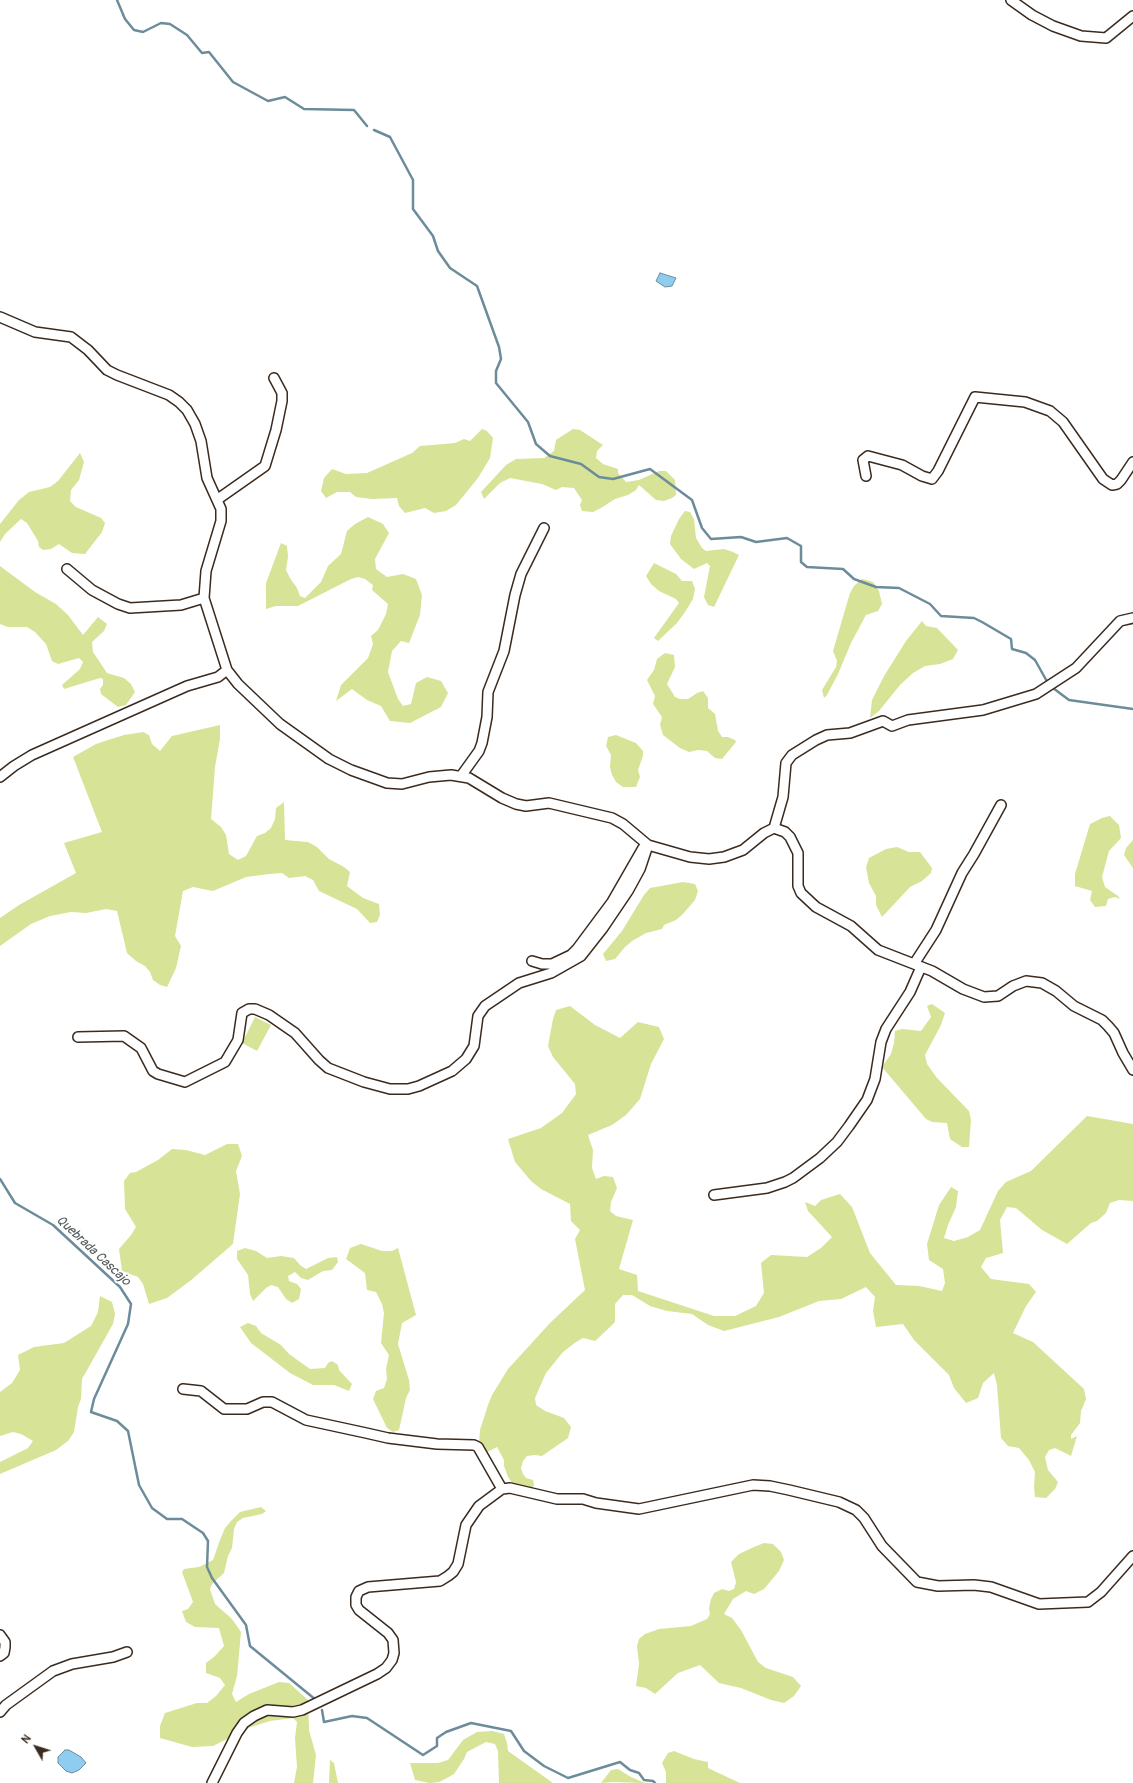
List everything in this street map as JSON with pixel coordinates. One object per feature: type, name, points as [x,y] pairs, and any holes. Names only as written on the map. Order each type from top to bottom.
[{"type":"street","points":[[1011,0],[1046,23],[1081,36],[1106,38],[1133,16]]},
{"type":"street","points":[[0,317],[35,332],[71,337],[88,350],[107,370],[169,396],[179,402],[187,410],[195,424],[201,440],[207,478],[218,499],[221,509],[221,522],[206,571],[204,598],[227,670],[238,684],[280,724],[329,758],[351,770],[376,780],[396,784],[429,777],[451,775],[461,776],[473,780],[502,798],[516,804],[526,806],[549,803],[612,818],[623,824],[646,844],[690,857],[718,858],[743,850],[764,833],[774,828],[785,832],[795,845],[799,862],[798,886],[801,893],[824,912],[851,926],[878,950],[917,965],[984,997],[998,996],[1013,986],[1026,981],[1042,983],[1056,991],[1074,1006],[1102,1020],[1114,1033],[1133,1070]]},
{"type":"street","points":[[218,499],[265,466],[276,430],[282,401],[282,393],[274,378]]},
{"type":"street","points":[[866,476],[863,460],[868,456],[902,465],[922,476],[932,479],[951,446],[975,397],[1025,402],[1050,411],[1063,422],[1103,479],[1112,485],[1117,484],[1121,480],[1133,462]]},
{"type":"street","points":[[461,776],[479,751],[482,743],[487,717],[488,692],[504,651],[509,618],[516,590],[521,574],[544,528]]},
{"type":"street","points":[[67,569],[92,590],[118,604],[130,608],[181,605],[204,598]]},
{"type":"street","points":[[774,828],[783,797],[786,763],[797,751],[822,736],[850,733],[883,721],[892,726],[908,720],[983,710],[1036,694],[1084,660],[1120,621],[1133,618]]},
{"type":"street","points":[[0,777],[19,762],[32,755],[186,686],[218,677],[227,670]]},
{"type":"street","points":[[714,1195],[758,1190],[793,1178],[820,1158],[837,1142],[850,1126],[866,1100],[875,1079],[881,1042],[886,1029],[910,992],[917,965],[933,936],[962,873],[1001,805]]},
{"type":"street","points":[[532,961],[542,964],[552,964],[571,955],[577,949],[612,902],[646,844]]},
{"type":"street","points":[[78,1037],[119,1034],[124,1036],[141,1048],[153,1071],[158,1074],[185,1082],[225,1062],[238,1040],[242,1013],[249,1008],[255,1009],[270,1016],[295,1032],[319,1060],[328,1068],[359,1080],[390,1089],[408,1089],[419,1086],[452,1071],[466,1059],[476,1041],[478,1016],[486,1006],[514,986],[551,973],[572,962],[584,952],[628,890],[640,869],[646,844]]},
{"type":"street","points":[[183,1389],[201,1391],[219,1407],[224,1409],[247,1409],[263,1402],[272,1402],[306,1420],[366,1434],[437,1444],[474,1445],[478,1447],[502,1489]]},
{"type":"street","points":[[212,1783],[237,1733],[244,1723],[254,1716],[267,1710],[293,1712],[302,1710],[377,1674],[386,1668],[392,1660],[394,1653],[393,1640],[388,1633],[359,1610],[356,1605],[356,1597],[359,1591],[368,1587],[440,1581],[454,1572],[458,1564],[466,1525],[480,1506],[502,1489],[516,1489],[557,1499],[583,1500],[639,1509],[753,1485],[770,1486],[789,1490],[839,1502],[856,1510],[875,1534],[882,1546],[917,1582],[938,1586],[974,1585],[990,1587],[1040,1604],[1088,1602],[1101,1592],[1133,1556]]},
{"type":"street","points":[[0,1635],[5,1642],[4,1653],[0,1656]]},
{"type":"street","points":[[0,1712],[6,1705],[53,1671],[72,1664],[113,1657],[126,1652]]},
{"type":"green space","points":[[482,429],[487,431],[493,438],[490,458],[478,478],[456,505],[446,511],[434,513],[425,508],[405,513],[399,506],[397,498],[372,499],[356,497],[350,492],[337,492],[326,498],[321,491],[324,478],[332,469],[346,474],[367,473],[412,453],[420,446],[455,443],[464,439],[470,441]]},
{"type":"green space","points":[[573,429],[580,430],[603,445],[597,451],[596,458],[603,464],[618,469],[618,473],[626,482],[639,480],[659,471],[666,471],[675,480],[676,495],[664,501],[656,500],[639,485],[636,490],[628,495],[615,499],[593,512],[582,511],[580,505],[582,500],[574,488],[562,487],[556,490],[542,484],[510,478],[500,483],[484,499],[481,492],[506,465],[516,459],[544,458],[554,451],[556,440]]},
{"type":"green space","points":[[80,453],[84,462],[79,480],[71,490],[70,501],[76,507],[101,518],[105,523],[102,532],[85,554],[72,553],[59,544],[51,549],[43,550],[39,547],[38,541],[27,523],[21,519],[5,534],[0,542],[0,524],[19,500],[29,492],[50,487],[58,481]]},
{"type":"green space","points":[[685,511],[690,512],[694,519],[696,538],[702,548],[706,551],[724,549],[739,555],[714,607],[708,605],[704,597],[710,566],[707,563],[694,569],[681,559],[670,544],[671,536],[679,519]]},
{"type":"green space","points":[[368,517],[383,524],[389,533],[375,559],[376,569],[387,577],[403,574],[416,579],[422,595],[420,615],[409,643],[401,641],[392,651],[388,672],[398,699],[403,706],[411,704],[416,683],[427,677],[441,681],[448,693],[441,707],[410,723],[390,721],[381,706],[367,700],[352,689],[336,701],[341,685],[368,658],[373,644],[371,636],[378,630],[386,614],[388,604],[372,590],[373,585],[365,579],[358,577],[351,579],[298,606],[276,606],[266,609],[266,583],[281,543],[287,546],[288,557],[286,570],[300,596],[305,598],[321,582],[328,566],[341,554],[347,531],[355,524]]},
{"type":"green space","points":[[654,563],[676,574],[682,581],[692,581],[695,589],[693,599],[685,612],[677,623],[658,641],[654,638],[679,603],[676,599],[659,591],[651,584],[646,576]]},
{"type":"green space","points":[[0,566],[35,592],[56,604],[68,615],[83,635],[98,617],[107,624],[104,631],[92,642],[93,652],[107,673],[124,678],[131,684],[135,692],[126,705],[118,707],[101,694],[100,689],[103,685],[103,679],[100,678],[64,689],[62,685],[80,669],[83,662],[79,658],[58,664],[52,661],[46,644],[35,632],[27,627],[8,627],[0,624]]},
{"type":"green space","points":[[862,579],[873,582],[879,591],[882,604],[878,611],[866,615],[851,643],[838,674],[824,698],[822,690],[836,667],[837,661],[833,651],[850,593],[854,586]]},
{"type":"green space","points":[[922,621],[926,626],[937,628],[958,650],[953,659],[940,664],[925,666],[913,673],[900,685],[879,711],[870,718],[872,700],[884,676],[906,641]]},
{"type":"green space","points":[[665,653],[674,655],[675,667],[667,684],[675,697],[680,699],[688,699],[703,691],[708,698],[708,708],[715,714],[718,731],[722,737],[728,737],[735,740],[736,742],[722,759],[715,758],[707,751],[698,750],[689,752],[680,748],[663,735],[660,725],[662,717],[653,704],[655,696],[647,680],[654,670],[657,659]]},
{"type":"green space","points":[[220,725],[220,739],[215,767],[211,819],[221,827],[226,835],[229,854],[238,860],[246,856],[257,836],[265,833],[271,828],[275,819],[276,808],[284,802],[285,840],[308,842],[317,847],[329,859],[350,872],[347,886],[363,898],[379,904],[380,915],[377,922],[370,923],[357,909],[319,891],[313,880],[305,876],[289,878],[282,873],[246,877],[213,891],[193,887],[183,891],[175,936],[181,946],[176,968],[167,987],[160,985],[153,980],[150,972],[145,966],[136,961],[127,953],[117,911],[106,909],[86,913],[71,912],[50,916],[31,924],[0,946],[0,918],[19,905],[76,873],[64,843],[102,832],[73,757],[96,744],[124,735],[143,732],[149,735],[152,744],[160,751],[172,736]]},
{"type":"green space","points":[[616,735],[636,743],[643,751],[643,756],[638,770],[640,777],[636,787],[623,787],[616,782],[612,775],[610,767],[611,755],[606,746],[608,737]]},
{"type":"green space","points":[[1110,816],[1119,825],[1121,838],[1109,851],[1102,877],[1105,887],[1120,899],[1115,897],[1108,899],[1106,906],[1095,907],[1090,900],[1092,891],[1075,886],[1075,874],[1090,824]]},
{"type":"green space","points":[[1133,840],[1133,868],[1124,855],[1126,848]]},
{"type":"green space","points":[[897,847],[909,852],[920,852],[932,868],[931,873],[922,881],[910,887],[882,917],[876,905],[876,896],[869,883],[866,867],[869,858],[886,849]]},
{"type":"green space","points":[[683,882],[695,884],[698,891],[695,900],[682,915],[676,920],[664,925],[662,929],[646,933],[632,941],[615,959],[606,961],[603,954],[622,931],[644,895],[650,888]]},
{"type":"green space","points":[[932,1004],[945,1013],[941,1025],[925,1055],[927,1064],[937,1078],[969,1111],[971,1120],[969,1147],[962,1147],[950,1139],[947,1123],[932,1122],[926,1119],[882,1067],[891,1054],[895,1031],[902,1029],[921,1031],[931,1017],[927,1006]]},
{"type":"green space","points":[[570,1006],[595,1025],[620,1038],[638,1022],[659,1027],[664,1039],[651,1064],[640,1099],[626,1115],[612,1125],[588,1135],[593,1150],[592,1168],[596,1179],[604,1176],[613,1177],[617,1188],[611,1202],[610,1211],[616,1216],[633,1220],[619,1269],[637,1275],[638,1291],[714,1316],[735,1316],[756,1306],[764,1293],[761,1263],[771,1255],[807,1257],[821,1248],[832,1237],[808,1211],[805,1202],[815,1206],[821,1200],[840,1194],[852,1207],[870,1253],[896,1285],[919,1286],[942,1291],[945,1283],[943,1269],[929,1260],[927,1244],[939,1205],[951,1187],[958,1191],[956,1207],[944,1238],[954,1241],[968,1237],[980,1230],[998,1191],[1006,1182],[1031,1171],[1087,1116],[1133,1124],[1133,1201],[1119,1200],[1110,1203],[1106,1213],[1097,1221],[1091,1223],[1067,1244],[1042,1230],[1016,1208],[1007,1207],[1000,1220],[1003,1253],[986,1258],[981,1267],[991,1279],[1029,1284],[1036,1292],[1026,1306],[1013,1333],[1033,1342],[1084,1389],[1086,1399],[1081,1411],[1080,1423],[1071,1435],[1071,1439],[1077,1436],[1071,1456],[1055,1448],[1049,1450],[1045,1457],[1048,1470],[1058,1482],[1055,1489],[1046,1498],[1035,1497],[1035,1472],[1029,1460],[1019,1448],[1008,1446],[1001,1438],[997,1385],[994,1373],[983,1383],[978,1398],[966,1403],[954,1388],[949,1375],[914,1340],[903,1324],[876,1327],[873,1311],[875,1297],[866,1287],[841,1299],[819,1301],[779,1317],[724,1331],[708,1325],[692,1314],[667,1311],[650,1306],[632,1295],[623,1295],[615,1304],[615,1322],[595,1341],[583,1338],[576,1342],[563,1352],[546,1373],[535,1398],[536,1405],[545,1411],[564,1418],[571,1427],[568,1438],[542,1456],[527,1456],[523,1461],[521,1468],[526,1478],[533,1480],[534,1485],[532,1490],[513,1484],[508,1477],[504,1466],[504,1460],[497,1447],[485,1453],[479,1444],[480,1430],[488,1405],[492,1395],[508,1369],[550,1323],[585,1290],[575,1239],[580,1230],[571,1221],[570,1204],[541,1189],[531,1181],[515,1162],[508,1139],[541,1128],[562,1113],[576,1094],[575,1084],[553,1057],[548,1046],[556,1010]]},
{"type":"green space","points":[[255,1017],[271,1025],[257,1051],[242,1043]]},
{"type":"green space","points":[[227,1144],[238,1144],[242,1156],[236,1171],[240,1194],[233,1244],[190,1281],[167,1298],[149,1304],[143,1284],[138,1277],[122,1271],[119,1249],[136,1227],[125,1209],[124,1181],[130,1173],[136,1172],[158,1160],[172,1149],[186,1150],[205,1155]]},
{"type":"green space","points":[[361,1244],[382,1251],[392,1251],[398,1248],[416,1315],[402,1323],[398,1344],[409,1380],[410,1390],[406,1398],[399,1430],[393,1432],[387,1428],[373,1399],[376,1391],[384,1388],[387,1379],[386,1369],[389,1355],[381,1343],[384,1313],[382,1304],[376,1292],[367,1290],[365,1273],[346,1259],[350,1248]]},
{"type":"green space","points":[[245,1248],[256,1251],[267,1258],[281,1256],[294,1258],[306,1269],[328,1258],[337,1257],[338,1262],[332,1270],[323,1271],[308,1280],[301,1278],[295,1272],[288,1276],[289,1281],[297,1284],[301,1289],[299,1299],[292,1303],[286,1299],[278,1287],[271,1285],[253,1301],[250,1294],[248,1275],[237,1259],[237,1251]]},
{"type":"green space","points":[[100,1296],[112,1302],[115,1314],[113,1324],[82,1379],[81,1399],[78,1407],[74,1432],[68,1441],[56,1450],[0,1474],[0,1462],[28,1448],[33,1441],[21,1434],[13,1432],[0,1436],[0,1392],[12,1383],[20,1370],[18,1355],[34,1347],[64,1343],[91,1326],[98,1312]]},
{"type":"green space","points":[[248,1323],[256,1326],[261,1333],[281,1345],[289,1354],[310,1369],[325,1368],[328,1363],[332,1361],[338,1365],[339,1370],[352,1384],[349,1391],[334,1385],[313,1385],[290,1373],[251,1343],[240,1327]]},
{"type":"green space","points":[[261,1507],[266,1511],[262,1514],[243,1518],[237,1522],[234,1529],[232,1548],[228,1556],[224,1573],[212,1584],[210,1589],[215,1604],[232,1619],[241,1632],[237,1676],[232,1694],[236,1702],[249,1694],[279,1682],[289,1683],[308,1700],[309,1730],[316,1755],[313,1783],[294,1783],[297,1767],[295,1738],[297,1722],[293,1718],[270,1721],[251,1727],[213,1746],[192,1747],[160,1738],[160,1726],[165,1713],[197,1703],[207,1703],[216,1696],[225,1685],[220,1678],[206,1673],[206,1663],[224,1646],[219,1628],[195,1627],[186,1622],[182,1611],[188,1609],[193,1602],[182,1572],[184,1569],[199,1567],[213,1560],[225,1528],[232,1520],[240,1512]]},
{"type":"green space","points":[[764,1543],[773,1544],[781,1552],[784,1560],[779,1571],[764,1589],[754,1594],[746,1591],[733,1599],[724,1614],[732,1618],[741,1630],[758,1662],[766,1668],[793,1677],[801,1686],[794,1696],[784,1703],[771,1700],[741,1688],[719,1683],[700,1665],[678,1673],[655,1694],[646,1688],[636,1686],[639,1664],[637,1646],[639,1639],[645,1634],[659,1629],[691,1626],[707,1619],[710,1614],[709,1608],[714,1593],[722,1589],[729,1591],[734,1589],[736,1582],[731,1562],[739,1554]]},
{"type":"green space","points":[[492,1731],[504,1734],[508,1751],[553,1783],[499,1783],[498,1751],[495,1744],[486,1742],[467,1752],[454,1774],[447,1778],[439,1782],[430,1783],[415,1780],[410,1763],[438,1763],[448,1760],[463,1740],[477,1732]]},
{"type":"green space","points":[[674,1751],[694,1759],[708,1762],[708,1768],[740,1783],[666,1783],[666,1772],[662,1763],[668,1753]]},
{"type":"green space","points":[[330,1760],[334,1763],[338,1783],[329,1783]]},
{"type":"green space","points":[[618,1769],[645,1783],[601,1783],[611,1770]]},
{"type":"water","points":[[660,273],[676,278],[672,286],[665,287],[656,281]]},
{"type":"water","points":[[65,1750],[69,1750],[81,1757],[86,1763],[79,1770],[72,1773],[66,1771],[58,1763],[58,1757]]},
{"type":"waterway","points":[[117,0],[125,19],[134,30],[143,32],[161,23],[170,24],[187,35],[202,53],[209,52],[233,82],[268,101],[285,97],[304,109],[354,110],[367,126]]},
{"type":"waterway","points":[[374,130],[390,137],[413,180],[413,209],[433,236],[438,251],[450,268],[477,286],[499,347],[501,359],[496,371],[496,383],[528,422],[536,444],[550,456],[581,464],[599,477],[613,479],[650,469],[692,500],[702,528],[711,539],[741,537],[756,542],[787,538],[801,546],[801,562],[807,567],[843,569],[854,579],[876,587],[899,588],[930,604],[941,616],[974,618],[982,622],[1011,639],[1012,649],[1026,653],[1035,660],[1049,685],[1069,700],[1133,709]]},
{"type":"waterway","name":"Quebrada Cascajo","points":[[0,1179],[15,1203],[53,1225],[120,1287],[131,1304],[128,1324],[94,1399],[91,1412],[117,1421],[128,1431],[139,1485],[152,1508],[167,1519],[182,1519],[203,1533],[208,1541],[207,1567],[212,1578],[246,1625],[250,1646],[316,1700]]},
{"type":"waterway","name":"Quebrada Cascajo","points":[[322,1710],[324,1722],[352,1716],[367,1718],[423,1755],[437,1746],[437,1738],[446,1732],[471,1723],[511,1731],[524,1751],[544,1766],[568,1778],[620,1762],[630,1770],[639,1773],[644,1780],[653,1781],[655,1783]]}]
